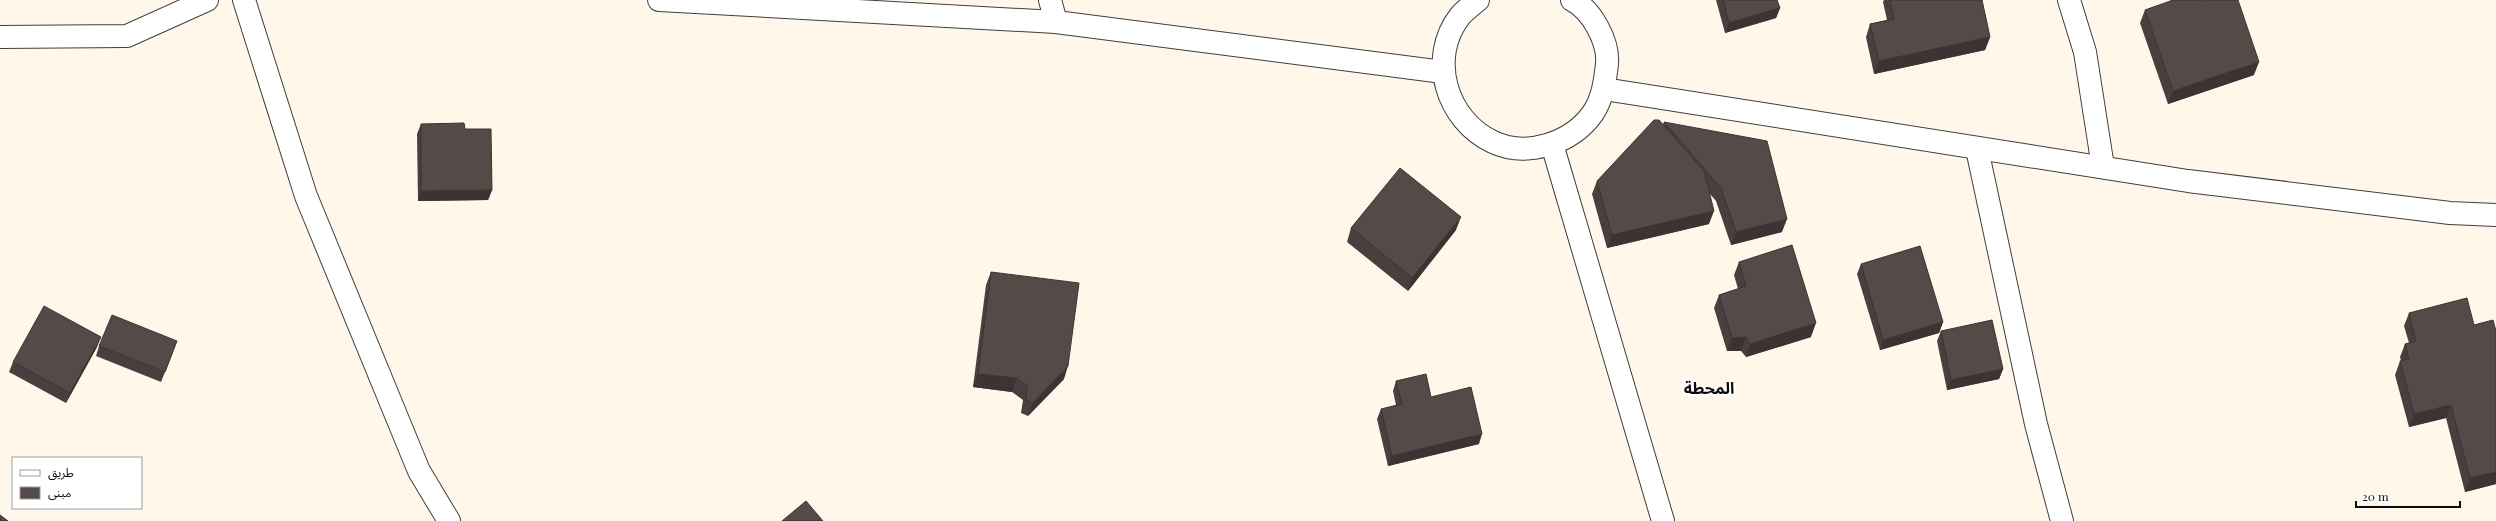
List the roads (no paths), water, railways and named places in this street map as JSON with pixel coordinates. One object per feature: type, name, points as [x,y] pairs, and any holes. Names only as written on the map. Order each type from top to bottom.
[{"type":"street","points":[[0,37],[127,36],[208,0]]},
{"type":"street","points":[[244,0],[306,196],[419,471],[449,521]]},
{"type":"street","points":[[659,0],[1056,22],[1443,72]]},
{"type":"street","points":[[1050,0],[1056,22]]},
{"type":"street","points":[[1478,0],[1460,16],[1447,43],[1443,72],[1451,101],[1468,126],[1493,142],[1522,149],[1552,144],[1575,132],[1593,112],[1604,89],[1607,57],[1598,28],[1578,1]]},
{"type":"street","points":[[2069,0],[2085,52],[2103,167]]},
{"type":"street","points":[[1604,89],[1977,149],[2188,181],[2434,211],[2496,215]]},
{"type":"street","points":[[1552,144],[1663,521]]},
{"type":"street","points":[[1977,149],[2036,424],[2062,521]]},
{"type":"district","name":"المحطة","points":[[1709,388]]}]
